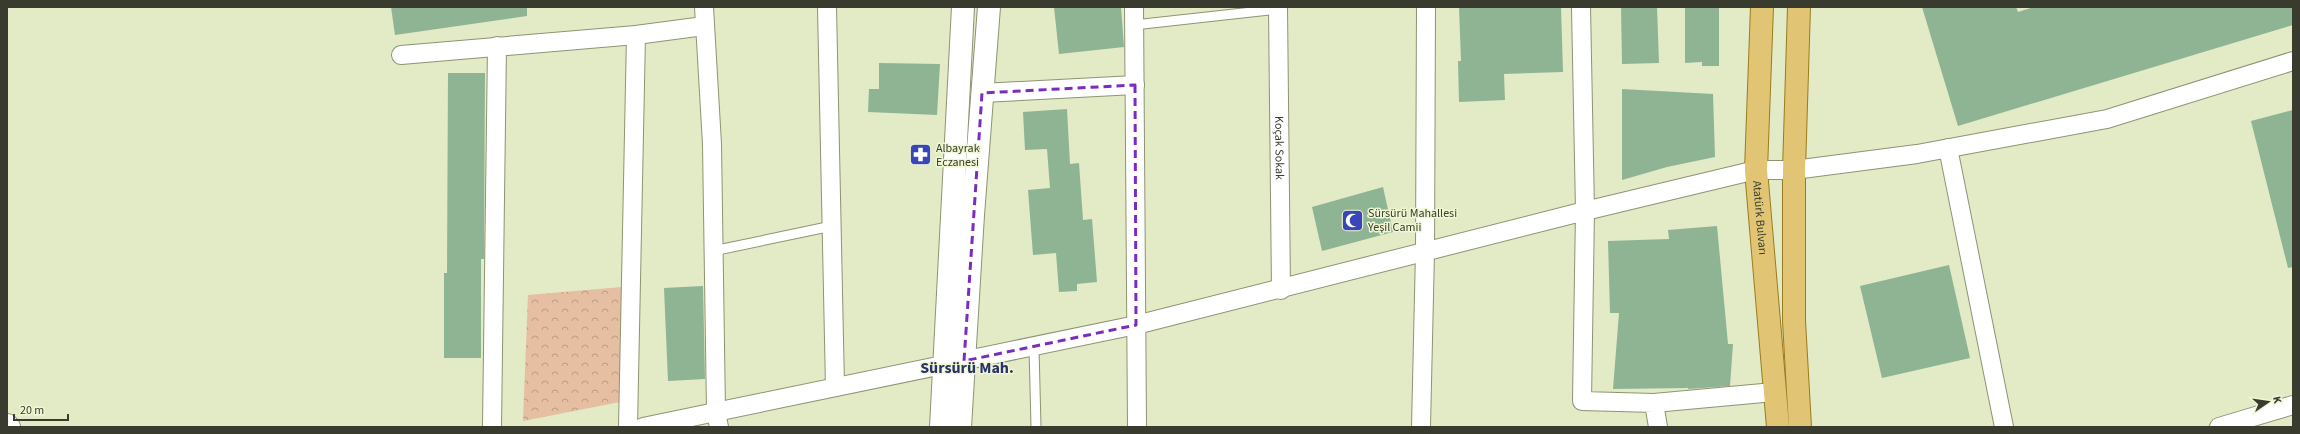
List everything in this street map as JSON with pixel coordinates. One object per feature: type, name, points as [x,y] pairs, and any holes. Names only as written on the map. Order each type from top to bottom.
[{"type":"main road","points":[[960,427],[954,363],[963,7]]},
{"type":"main road","points":[[941,427],[954,363],[982,92],[989,7]]},
{"type":"main road","name":"Atatürk Bulvarı","points":[[1762,7],[1756,170],[1778,427]]},
{"type":"main road","points":[[1799,7],[1794,170],[1794,321],[1800,427]]},
{"type":"street","points":[[704,7],[712,144],[717,419]]},
{"type":"street","points":[[827,7],[835,387]]},
{"type":"street","points":[[1421,427],[1425,252],[1426,7]]},
{"type":"street","points":[[1581,7],[1585,211],[1582,401],[1654,403],[1774,392]]},
{"type":"street","name":"Koçak Sokak","points":[[1278,8],[1281,290]]},
{"type":"street","points":[[1134,16],[1137,427]]},
{"type":"street","points":[[401,55],[636,35],[704,26]]},
{"type":"street","points":[[628,427],[636,35]]},
{"type":"street","points":[[492,427],[497,46]]},
{"type":"street","points":[[643,427],[717,419],[835,387],[1034,348],[1136,325],[1281,290],[1585,211],[1756,170],[1794,170],[1948,148],[2107,118],[2293,61]]},
{"type":"street","points":[[982,92],[1135,85]]},
{"type":"street","points":[[1948,148],[2004,427]]},
{"type":"street","points":[[1654,403],[1658,427]]},
{"type":"street","points":[[2219,427],[2293,405]]},
{"type":"lane","points":[[1134,16],[1278,8]]},
{"type":"lane","points":[[714,251],[832,226]]},
{"type":"lane","points":[[1034,348],[1036,427]]},
{"type":"highlighted area","points":[[1135,85],[1136,325],[964,361],[982,93]]},
{"type":"green space","points":[[622,287],[620,402],[523,421],[528,295]]},
{"type":"building","points":[[391,7],[527,7],[527,16],[395,35]]},
{"type":"building","points":[[1054,7],[1121,7],[1124,47],[1059,54]]},
{"type":"building","points":[[1459,7],[1561,7],[1563,72],[1504,74],[1505,100],[1459,102],[1458,61],[1461,61]]},
{"type":"building","points":[[1621,7],[1657,7],[1659,63],[1622,64]]},
{"type":"building","points":[[1685,7],[1719,7],[1719,66],[1702,66],[1702,62],[1685,63]]},
{"type":"building","points":[[1922,7],[2016,7],[2018,12],[2034,7],[2293,7],[2293,25],[1958,126]]},
{"type":"building","points":[[879,63],[940,64],[937,115],[868,112],[869,89],[879,89]]},
{"type":"building","points":[[448,73],[485,73],[484,259],[481,259],[481,358],[444,358],[444,273],[447,273]]},
{"type":"building","points":[[1622,89],[1713,94],[1715,157],[1667,167],[1622,180]]},
{"type":"building","points":[[1067,109],[1070,164],[1079,163],[1083,220],[1092,219],[1097,282],[1077,284],[1077,291],[1059,292],[1056,253],[1033,255],[1028,190],[1050,188],[1047,149],[1025,150],[1023,112]]},
{"type":"building","points":[[2293,110],[2293,267],[2288,268],[2251,121]]},
{"type":"building","name":"Sürsürü Mahallesi Yeşil Camii","points":[[1383,187],[1393,232],[1322,251],[1312,207]]},
{"type":"building","points":[[1717,226],[1728,344],[1733,344],[1730,386],[1688,389],[1613,389],[1619,313],[1610,313],[1608,241],[1669,239],[1668,230]]},
{"type":"building","points":[[1949,265],[1970,358],[1882,378],[1860,286]]},
{"type":"building","points":[[703,286],[705,379],[668,381],[664,288]]},
{"type":"place","name":"Albayrak Eczanesi","points":[[920,155]]},
{"type":"place","name":"Sürsürü Mahallesi Yeşil Camii","points":[[1352,220]]},
{"type":"district","name":"Sürsürü Mah.","points":[[967,367]]}]
